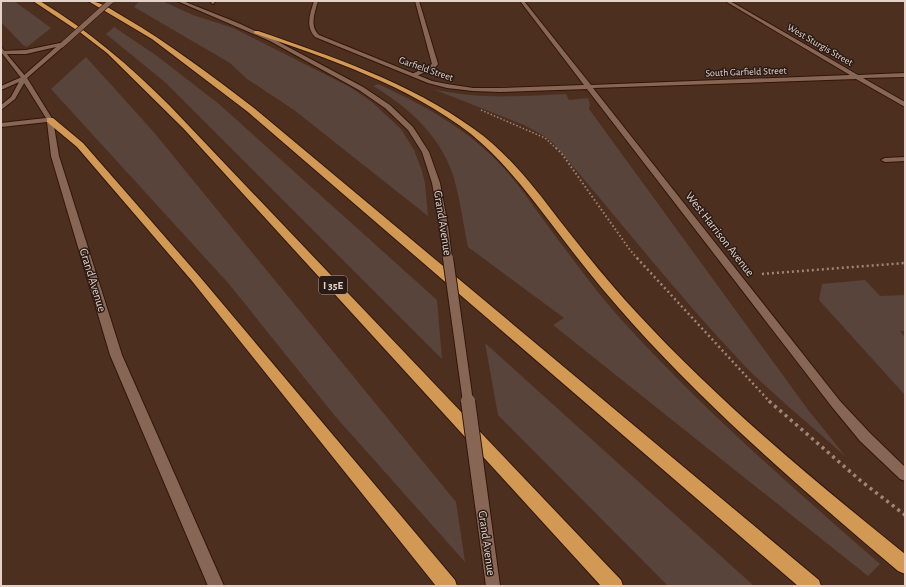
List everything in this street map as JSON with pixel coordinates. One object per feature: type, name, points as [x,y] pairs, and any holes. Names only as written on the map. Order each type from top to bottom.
[{"type":"highway","name":"I 35E","points":[[36,1],[59,15],[108,51],[138,78],[614,586]]},
{"type":"highway","points":[[91,1],[165,46],[251,110],[812,586]]},
{"type":"highway","points":[[256,32],[319,54],[405,90],[431,104],[491,147],[523,180],[588,264],[623,305],[675,360],[807,484],[905,565]]},
{"type":"highway","points":[[50,120],[80,144],[191,273],[448,586]]},
{"type":"street","points":[[1,88],[24,78],[111,1]]},
{"type":"street","points":[[174,1],[189,6]]},
{"type":"street","name":"Grand Avenue","points":[[179,1],[256,32],[361,88],[380,101],[408,127],[431,163],[437,185],[444,226],[493,586]]},
{"type":"street","name":"Garfield Street","points":[[316,1],[310,27],[313,34],[445,86],[479,90],[588,87]]},
{"type":"street","points":[[414,75],[433,67],[435,64],[417,1]]},
{"type":"street","name":"West Harrison Avenue","points":[[522,1],[841,410],[864,438],[905,476]]},
{"type":"street","name":"West Sturgis Street","points":[[727,1],[905,105]]},
{"type":"street","points":[[2,52],[38,50],[62,45]]},
{"type":"street","name":"Grand Avenue","points":[[2,52],[24,78],[50,120],[55,156],[116,354],[216,586]]},
{"type":"street","name":"South Garfield Street","points":[[588,87],[905,75]]},
{"type":"street","points":[[1,108],[13,98],[24,78]]},
{"type":"street","points":[[1,125],[36,120],[50,120]]},
{"type":"street","points":[[885,160],[905,159]]},
{"type":"path","points":[[736,276],[905,263]]},
{"type":"shaded area","points":[[1,1],[14,1],[51,28],[27,47],[23,45],[1,22]]},
{"type":"shaded area","points":[[139,1],[162,1],[193,15],[233,28],[350,87],[372,102],[401,129],[414,150],[425,183],[428,216],[294,110],[247,79],[230,63],[134,7]]},
{"type":"shaded area","points":[[114,27],[157,56],[219,104],[437,300],[442,359],[166,83],[106,34]]},
{"type":"shaded area","points":[[86,57],[152,130],[456,502],[465,562],[335,416],[229,284],[51,89]]},
{"type":"shaded area","points":[[378,84],[442,117],[485,149],[516,182],[573,260],[606,302],[629,328],[720,420],[880,564],[868,576],[553,325],[564,318],[468,247],[460,202],[453,175],[440,147],[410,112],[373,86]]},
{"type":"shaded area","points":[[433,89],[466,95],[483,96],[566,94],[569,100],[588,98],[590,104],[589,109],[809,411],[846,457],[744,365],[671,284],[554,144],[544,136],[524,125]]},
{"type":"shaded area","points":[[865,280],[880,296],[905,295],[905,331],[900,331],[905,337],[905,395],[819,300],[822,284]]},
{"type":"shaded area","points":[[485,343],[754,586],[668,586],[498,415]]}]
